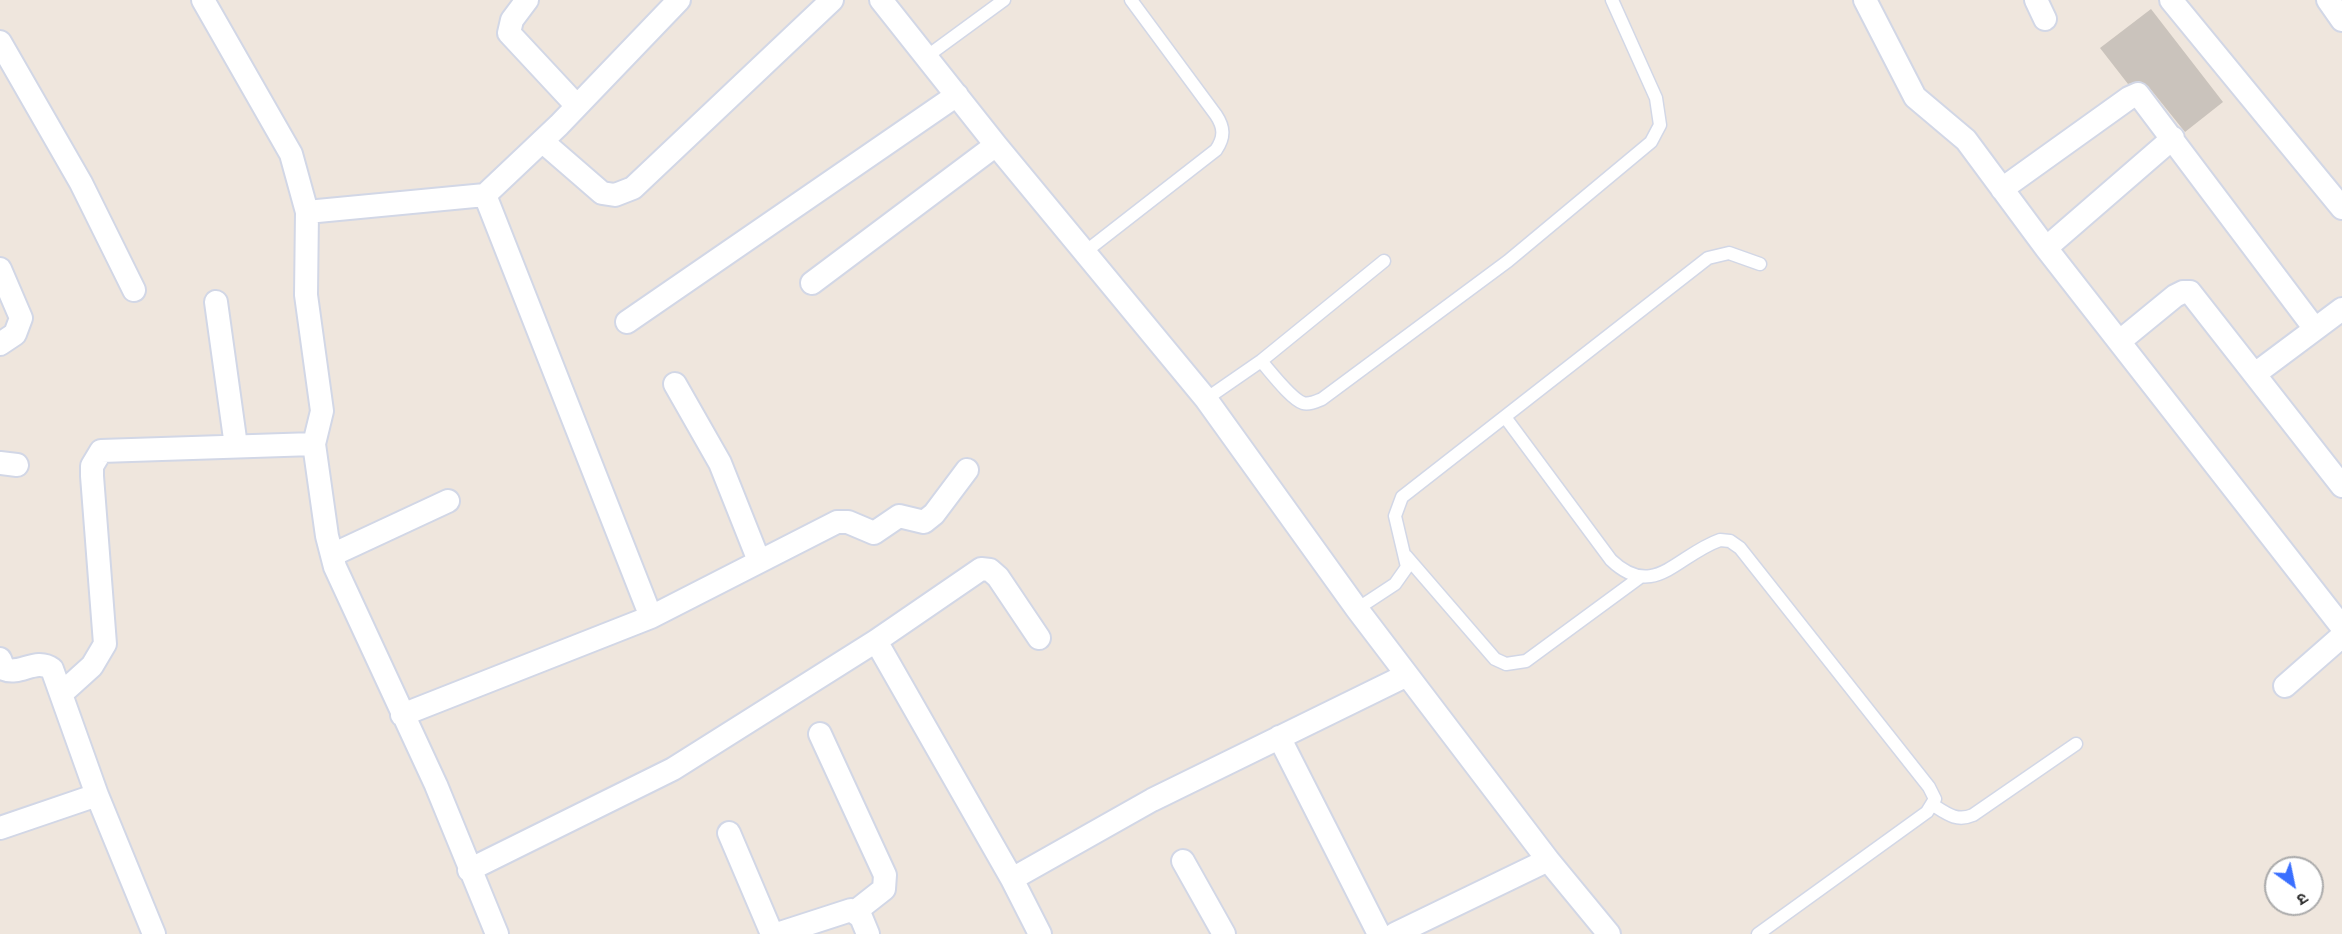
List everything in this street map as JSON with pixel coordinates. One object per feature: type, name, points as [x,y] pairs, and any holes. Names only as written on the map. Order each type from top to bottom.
[{"type":"street","points":[[203,0],[291,154],[307,212],[306,295],[322,411],[314,444],[332,555],[402,715],[436,785],[497,934]]},
{"type":"street","points":[[527,0],[512,20],[509,33],[578,106]]},
{"type":"street","points":[[307,212],[485,195],[578,106],[679,0]]},
{"type":"street","points":[[542,141],[602,193],[615,195],[625,193],[832,0]]},
{"type":"street","points":[[881,0],[996,145],[1206,399],[1357,609],[1548,860],[1609,934]]},
{"type":"street","points":[[1864,0],[1915,97],[1966,140],[2046,249],[2342,627]]},
{"type":"street","points":[[2171,0],[2342,208]]},
{"type":"street","points":[[2328,0],[2342,20]]},
{"type":"street","points":[[0,42],[81,183],[134,290]]},
{"type":"street","points":[[627,322],[957,95]]},
{"type":"street","points":[[2002,189],[2134,95],[2142,97],[2315,329]]},
{"type":"street","points":[[2046,249],[2173,138]]},
{"type":"street","points":[[812,284],[996,145]]},
{"type":"street","points":[[485,195],[651,617]]},
{"type":"street","points":[[0,269],[21,318],[15,334],[0,344]]},
{"type":"street","points":[[2120,341],[2175,296],[2183,292],[2190,292],[2339,476]]},
{"type":"street","points":[[216,302],[236,446]]},
{"type":"street","points":[[2255,374],[2342,309]]},
{"type":"street","points":[[675,384],[720,463],[759,561]]},
{"type":"street","points":[[61,694],[92,666],[105,644],[92,476],[96,457],[101,452],[314,444]]},
{"type":"street","points":[[402,715],[651,617],[837,522],[848,522],[874,533],[899,516],[924,522],[934,514],[967,470]]},
{"type":"street","points":[[332,555],[448,501]]},
{"type":"street","points":[[469,870],[673,769],[876,640],[981,569],[990,570],[998,577],[1039,638]]},
{"type":"street","points":[[2285,687],[2342,636]]},
{"type":"street","points":[[876,640],[1012,879],[1040,934]]},
{"type":"street","points":[[0,659],[4,669],[9,671],[38,665],[49,666],[97,795],[153,930]]},
{"type":"street","points":[[1012,879],[1152,800],[1407,675]]},
{"type":"street","points":[[777,934],[843,910],[856,911],[884,889],[885,875],[820,734]]},
{"type":"street","points":[[1279,736],[1379,934]]},
{"type":"street","points":[[0,828],[97,795]]},
{"type":"street","points":[[729,833],[772,934]]},
{"type":"street","points":[[1395,934],[1548,860]]},
{"type":"street","points":[[1183,861],[1224,934]]},
{"type":"street","points":[[856,911],[868,934]]},
{"type":"lane","points":[[926,57],[1004,0]]},
{"type":"lane","points":[[1085,252],[1216,150],[1223,135],[1222,124],[1216,115],[1131,0]]},
{"type":"lane","points":[[1261,361],[1295,398],[1304,403],[1322,399],[1508,261],[1651,142],[1660,125],[1656,98],[1612,0]]},
{"type":"lane","points":[[1357,609],[1395,584],[1407,567],[1395,516],[1402,497],[1708,258],[1729,253],[1760,264]]},
{"type":"lane","points":[[1206,399],[1261,361],[1384,261]]},
{"type":"lane","points":[[1505,417],[1611,560],[1628,574],[1639,578]]},
{"type":"lane","points":[[1406,556],[1495,659],[1506,664],[1526,661],[1639,578],[1662,573],[1720,540],[1730,541],[1740,548],[1929,787],[1935,799],[1933,805],[1758,934]]},
{"type":"lane","points":[[1933,805],[1954,818],[1973,815],[2076,744]]},
{"type":"building","points":[[2151,9],[2223,102],[2185,132],[2148,86],[2139,81],[2128,84],[2100,48]]}]
